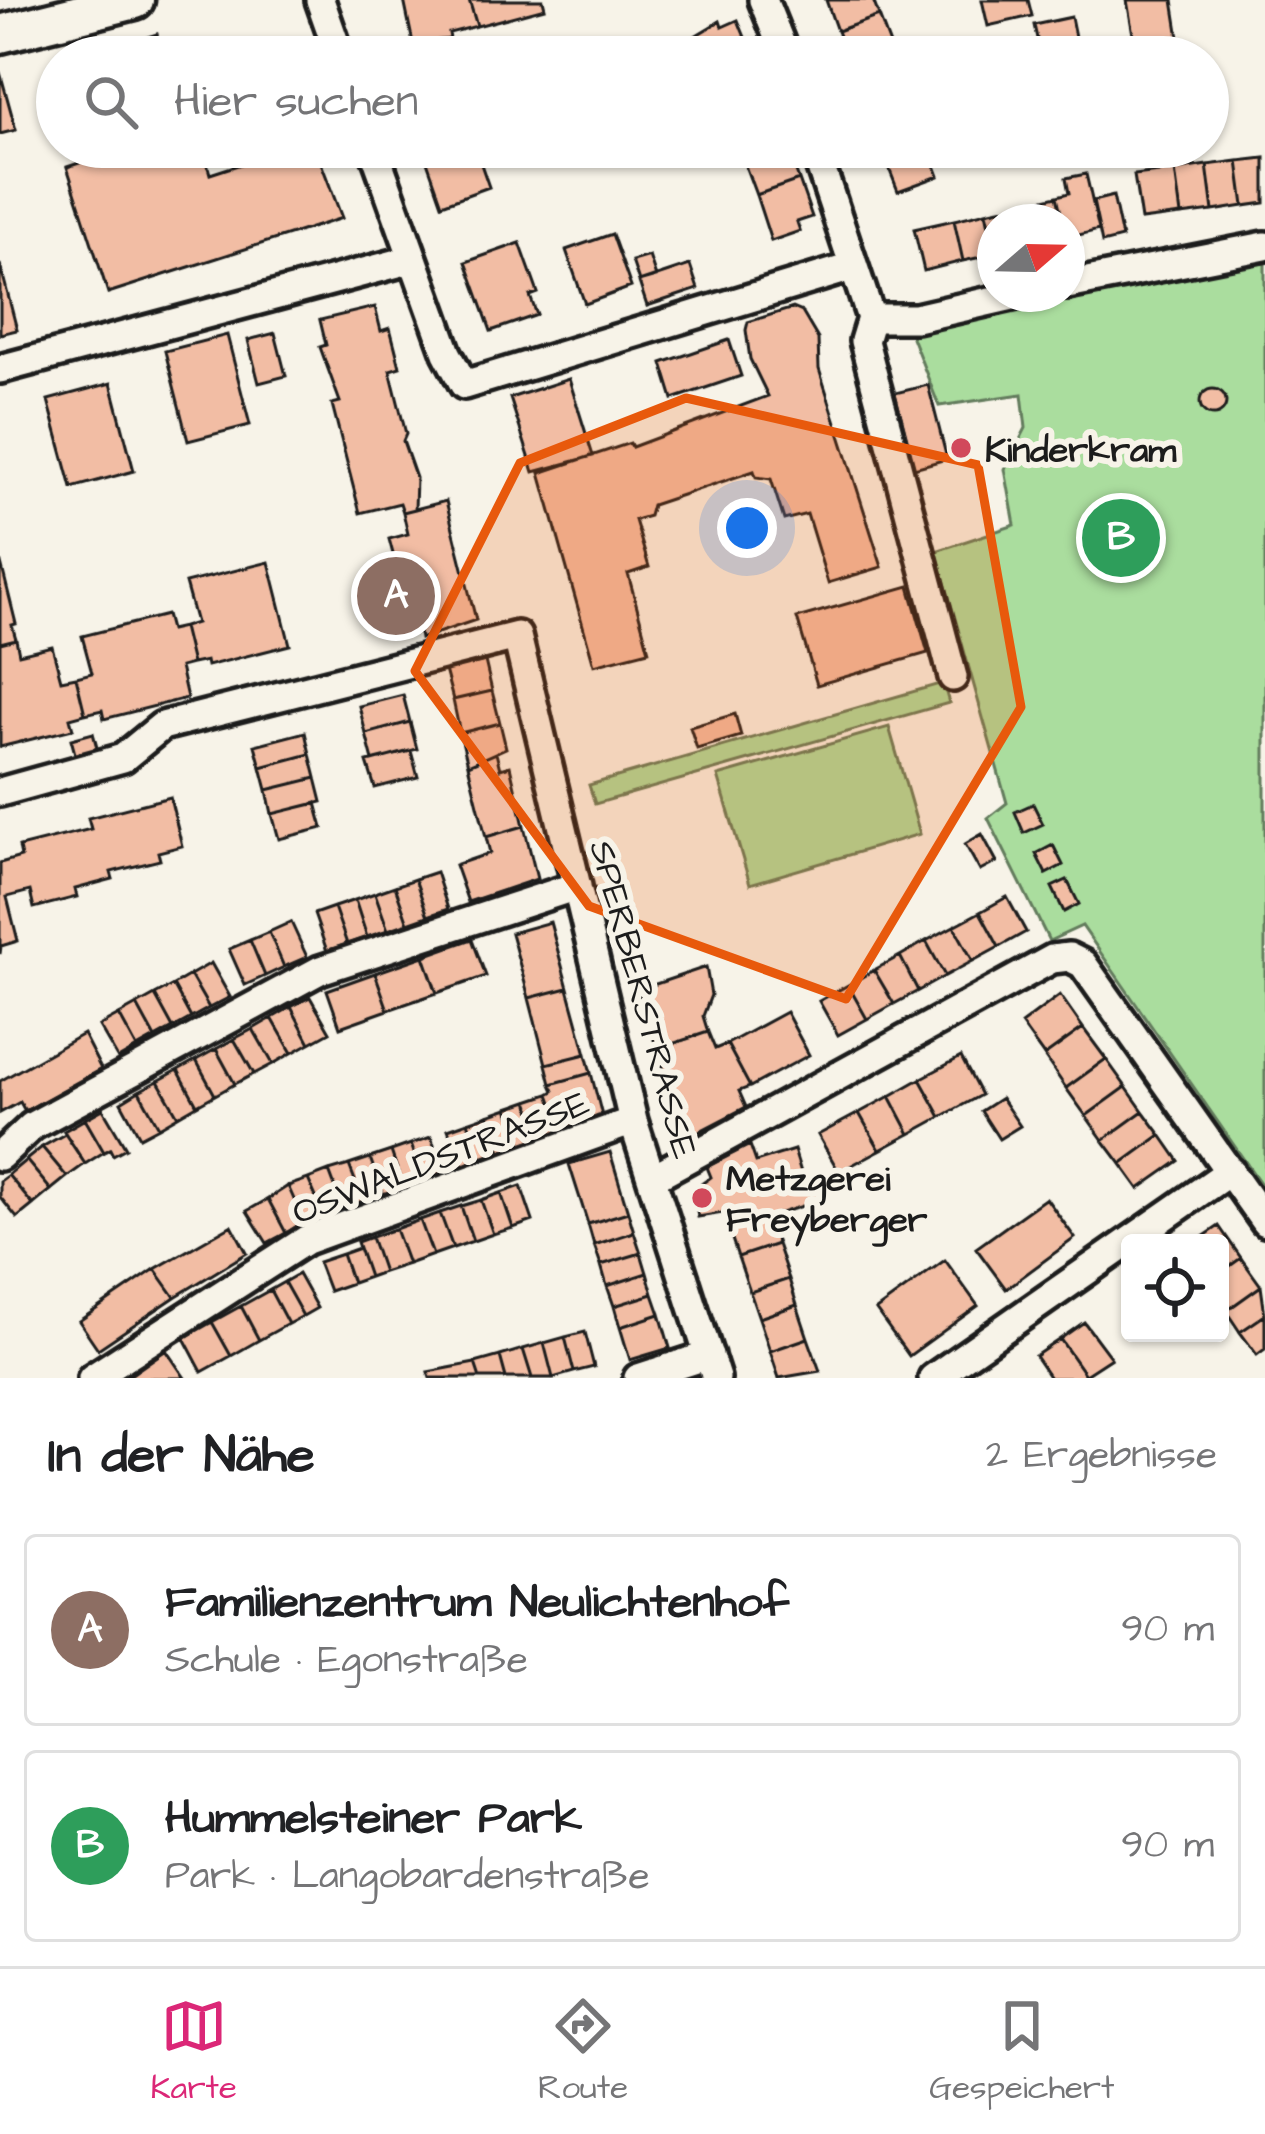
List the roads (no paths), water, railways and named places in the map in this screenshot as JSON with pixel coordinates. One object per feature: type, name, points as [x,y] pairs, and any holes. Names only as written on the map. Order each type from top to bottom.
[{"type":"main road","points":[[0,34],[135,0]]},
{"type":"street","points":[[320,0],[333,36]]},
{"type":"street","points":[[763,0],[778,36]]},
{"type":"street","points":[[380,168],[447,353],[464,385],[852,267]]},
{"type":"street","points":[[821,168],[871,318],[864,341],[953,676]]},
{"type":"street","points":[[1085,281],[1265,246]]},
{"type":"street","points":[[0,369],[413,260]]},
{"type":"street","points":[[871,318],[916,318],[977,304]]},
{"type":"street","name":"SPERBERSTRASSE","points":[[0,792],[123,758],[162,726],[518,635],[633,1121],[712,1367]]},
{"type":"street","points":[[0,1156],[32,1126],[320,970],[577,886]]},
{"type":"street","points":[[654,1177],[1052,959],[1070,956],[1084,964],[1265,1222]]},
{"type":"street","name":"OSWALDSTRASSE","points":[[92,1378],[306,1240],[633,1121]]},
{"type":"street","points":[[933,1378],[1229,1171]]},
{"type":"street","points":[[638,1378],[712,1367]]},
{"type":"place","name":"Kinderkram","points":[[961,448]]},
{"type":"place","name":"Hummelsteiner Park","points":[[1121,538]]},
{"type":"place","name":"Familienzentrum Neulichtenhof","points":[[396,596]]},
{"type":"place","name":"Metzgerei Freyberger","points":[[702,1198]]}]
